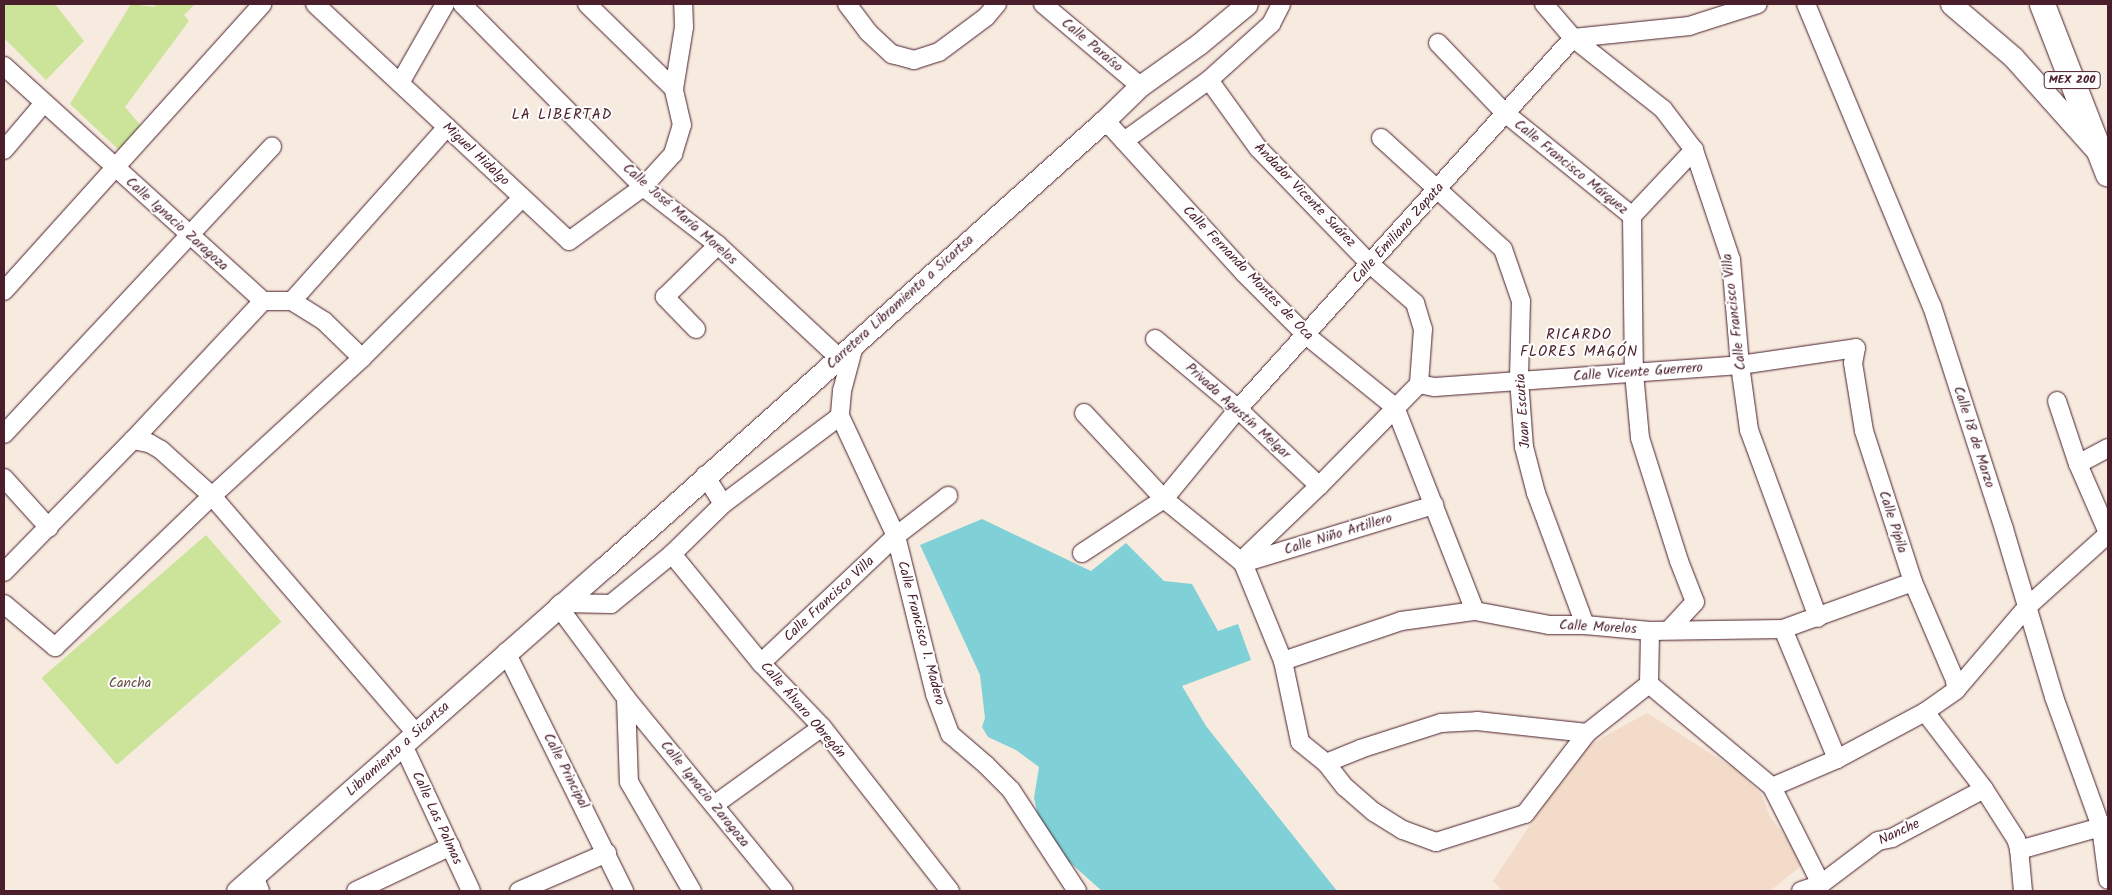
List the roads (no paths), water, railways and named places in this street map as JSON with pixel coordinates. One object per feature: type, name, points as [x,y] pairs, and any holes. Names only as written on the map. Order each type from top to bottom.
[{"type":"highway","name":"MEX 200","points":[[2042,4],[2105,165]]},
{"type":"main road","name":"Carretera Libramiento a Sicartsa","points":[[559,605],[605,567],[705,475],[1105,120],[1140,86],[1199,44],[1247,4]]},
{"type":"main road","points":[[1951,4],[2013,57],[2105,165]]},
{"type":"main road","name":"Libramiento a Sicartsa","points":[[237,891],[257,884],[409,739],[559,605]]},
{"type":"street","points":[[4,290],[262,4]]},
{"type":"street","name":"Miguel Hidalgo","points":[[315,4],[569,241],[643,187]]},
{"type":"street","points":[[400,83],[445,4]]},
{"type":"street","name":"Calle José María Morelos","points":[[462,4],[643,187],[718,245],[838,357]]},
{"type":"street","points":[[587,4],[674,89]]},
{"type":"street","points":[[643,187],[673,154],[682,125],[674,89],[684,27],[683,4]]},
{"type":"street","points":[[847,4],[868,32],[892,54],[914,60],[939,52],[986,17],[997,4]]},
{"type":"street","name":"Calle Paraíso","points":[[1043,4],[1140,86]]},
{"type":"street","points":[[1124,141],[1209,80],[1271,24],[1281,4]]},
{"type":"street","name":"Calle Francisco Villa","points":[[1544,4],[1573,38],[1663,109],[1694,150],[1731,260],[1740,365],[1749,430],[1818,618]]},
{"type":"street","points":[[1573,38],[1689,26],[1758,4]]},
{"type":"street","name":"Calle 18 de Marzo","points":[[1806,4],[1932,306],[2054,697],[2105,826],[2108,880]]},
{"type":"street","name":"Calle Emiliano Zapata","points":[[1082,553],[1164,499],[1238,408],[1573,38]]},
{"type":"street","name":"Calle Francisco Márquez","points":[[1438,43],[1505,113],[1632,216],[1634,373],[1640,438],[1679,561],[1695,602],[1669,630]]},
{"type":"street","name":"Calle Ignacio Zaragoza","points":[[4,66],[263,301]]},
{"type":"street","name":"Andador Vicente Suárez","points":[[1209,80],[1258,148],[1370,264],[1415,304],[1423,329],[1419,384]]},
{"type":"street","points":[[4,150],[44,103]]},
{"type":"street","name":"Calle Fernando Montes de Oca","points":[[1105,120],[1244,273],[1306,335],[1395,407],[1475,611]]},
{"type":"street","points":[[292,301],[447,127]]},
{"type":"street","name":"Juan Escutia","points":[[1381,138],[1503,250],[1521,301],[1519,379],[1524,448],[1536,494],[1585,624]]},
{"type":"street","points":[[4,434],[272,147]]},
{"type":"street","points":[[1632,216],[1694,150]]},
{"type":"street","points":[[4,604],[55,647],[212,496],[362,358],[522,198]]},
{"type":"street","points":[[696,329],[665,296],[718,245]]},
{"type":"street","points":[[4,572],[49,528],[263,301],[292,301],[324,321],[362,358]]},
{"type":"street","name":"Privada Agustín Melgar","points":[[1155,339],[1238,408],[1319,486]]},
{"type":"street","name":"Calle Francisco I. Madero","points":[[855,342],[842,391],[840,416],[896,536],[935,694],[950,734],[986,765],[1011,790],[1077,891]]},
{"type":"street","name":"Calle Vicente Guerrero","points":[[1419,384],[1436,387],[1519,379],[1740,365],[1856,348]]},
{"type":"street","name":"Calle Pípila","points":[[1856,348],[1853,362],[1864,431],[1913,582],[1955,680],[1956,690]]},
{"type":"street","points":[[1242,562],[1419,384]]},
{"type":"street","points":[[1772,787],[1837,759],[1925,712],[1956,690],[2027,607],[2108,533],[2078,464],[2057,401]]},
{"type":"street","points":[[1084,413],[1164,499],[1242,562],[1283,661],[1300,742],[1326,762],[1345,787],[1374,812],[1403,830],[1436,842],[1524,814],[1587,733],[1649,684]]},
{"type":"street","points":[[559,605],[611,604],[672,554],[723,504],[840,416]]},
{"type":"street","name":"Calle Las Palmas","points":[[133,440],[149,443],[160,450],[212,496],[409,739],[451,846],[471,891]]},
{"type":"street","points":[[2078,464],[2108,448]]},
{"type":"street","points":[[705,475],[723,504]]},
{"type":"street","points":[[4,478],[49,528]]},
{"type":"street","name":"Calle Francisco Villa","points":[[761,663],[896,536],[948,496]]},
{"type":"street","name":"Calle Niño Artillero","points":[[1242,562],[1434,505]]},
{"type":"street","name":"Calle Álvaro Obregón","points":[[672,554],[761,663],[822,727],[950,891]]},
{"type":"street","name":"Calle Morelos","points":[[1283,661],[1401,621],[1475,611],[1549,625],[1585,624],[1650,631],[1783,629],[1818,618],[1913,582]]},
{"type":"street","name":"Calle Ignacio Zaragoza","points":[[559,605],[626,698],[784,891]]},
{"type":"street","points":[[1783,629],[1837,759]]},
{"type":"street","points":[[1649,684],[1650,631]]},
{"type":"street","name":"Calle Principal","points":[[506,652],[624,891]]},
{"type":"street","points":[[1649,684],[1772,787],[1821,884]]},
{"type":"street","points":[[626,698],[629,782],[692,891]]},
{"type":"street","points":[[1925,712],[1984,789],[2016,839],[2019,850],[2023,891]]},
{"type":"street","points":[[1326,762],[1441,723],[1477,720],[1587,733]]},
{"type":"street","points":[[714,805],[822,727]]},
{"type":"street","name":"Nanche","points":[[1801,891],[1821,884],[1878,841],[1892,838],[1984,789]]},
{"type":"street","points":[[2019,850],[2105,826]]},
{"type":"street","points":[[356,891],[451,846]]},
{"type":"street","points":[[524,890],[607,854]]},
{"type":"street","points":[[2107,891],[2108,887]]},
{"type":"water","points":[[982,519],[1091,571],[1126,543],[1164,581],[1192,584],[1218,631],[1238,624],[1251,660],[1182,686],[1206,726],[1337,891],[1102,891],[1066,859],[1041,829],[1034,798],[1039,767],[1016,750],[988,737],[982,727],[985,718],[980,675],[920,545]]},
{"type":"district","name":"LA LIBERTAD","points":[[562,116]]},
{"type":"district","name":"RICARDO FLORES MAGÓN","points":[[1579,344]]},
{"type":"park label","name":"Cancha","points":[[130,683]]}]
